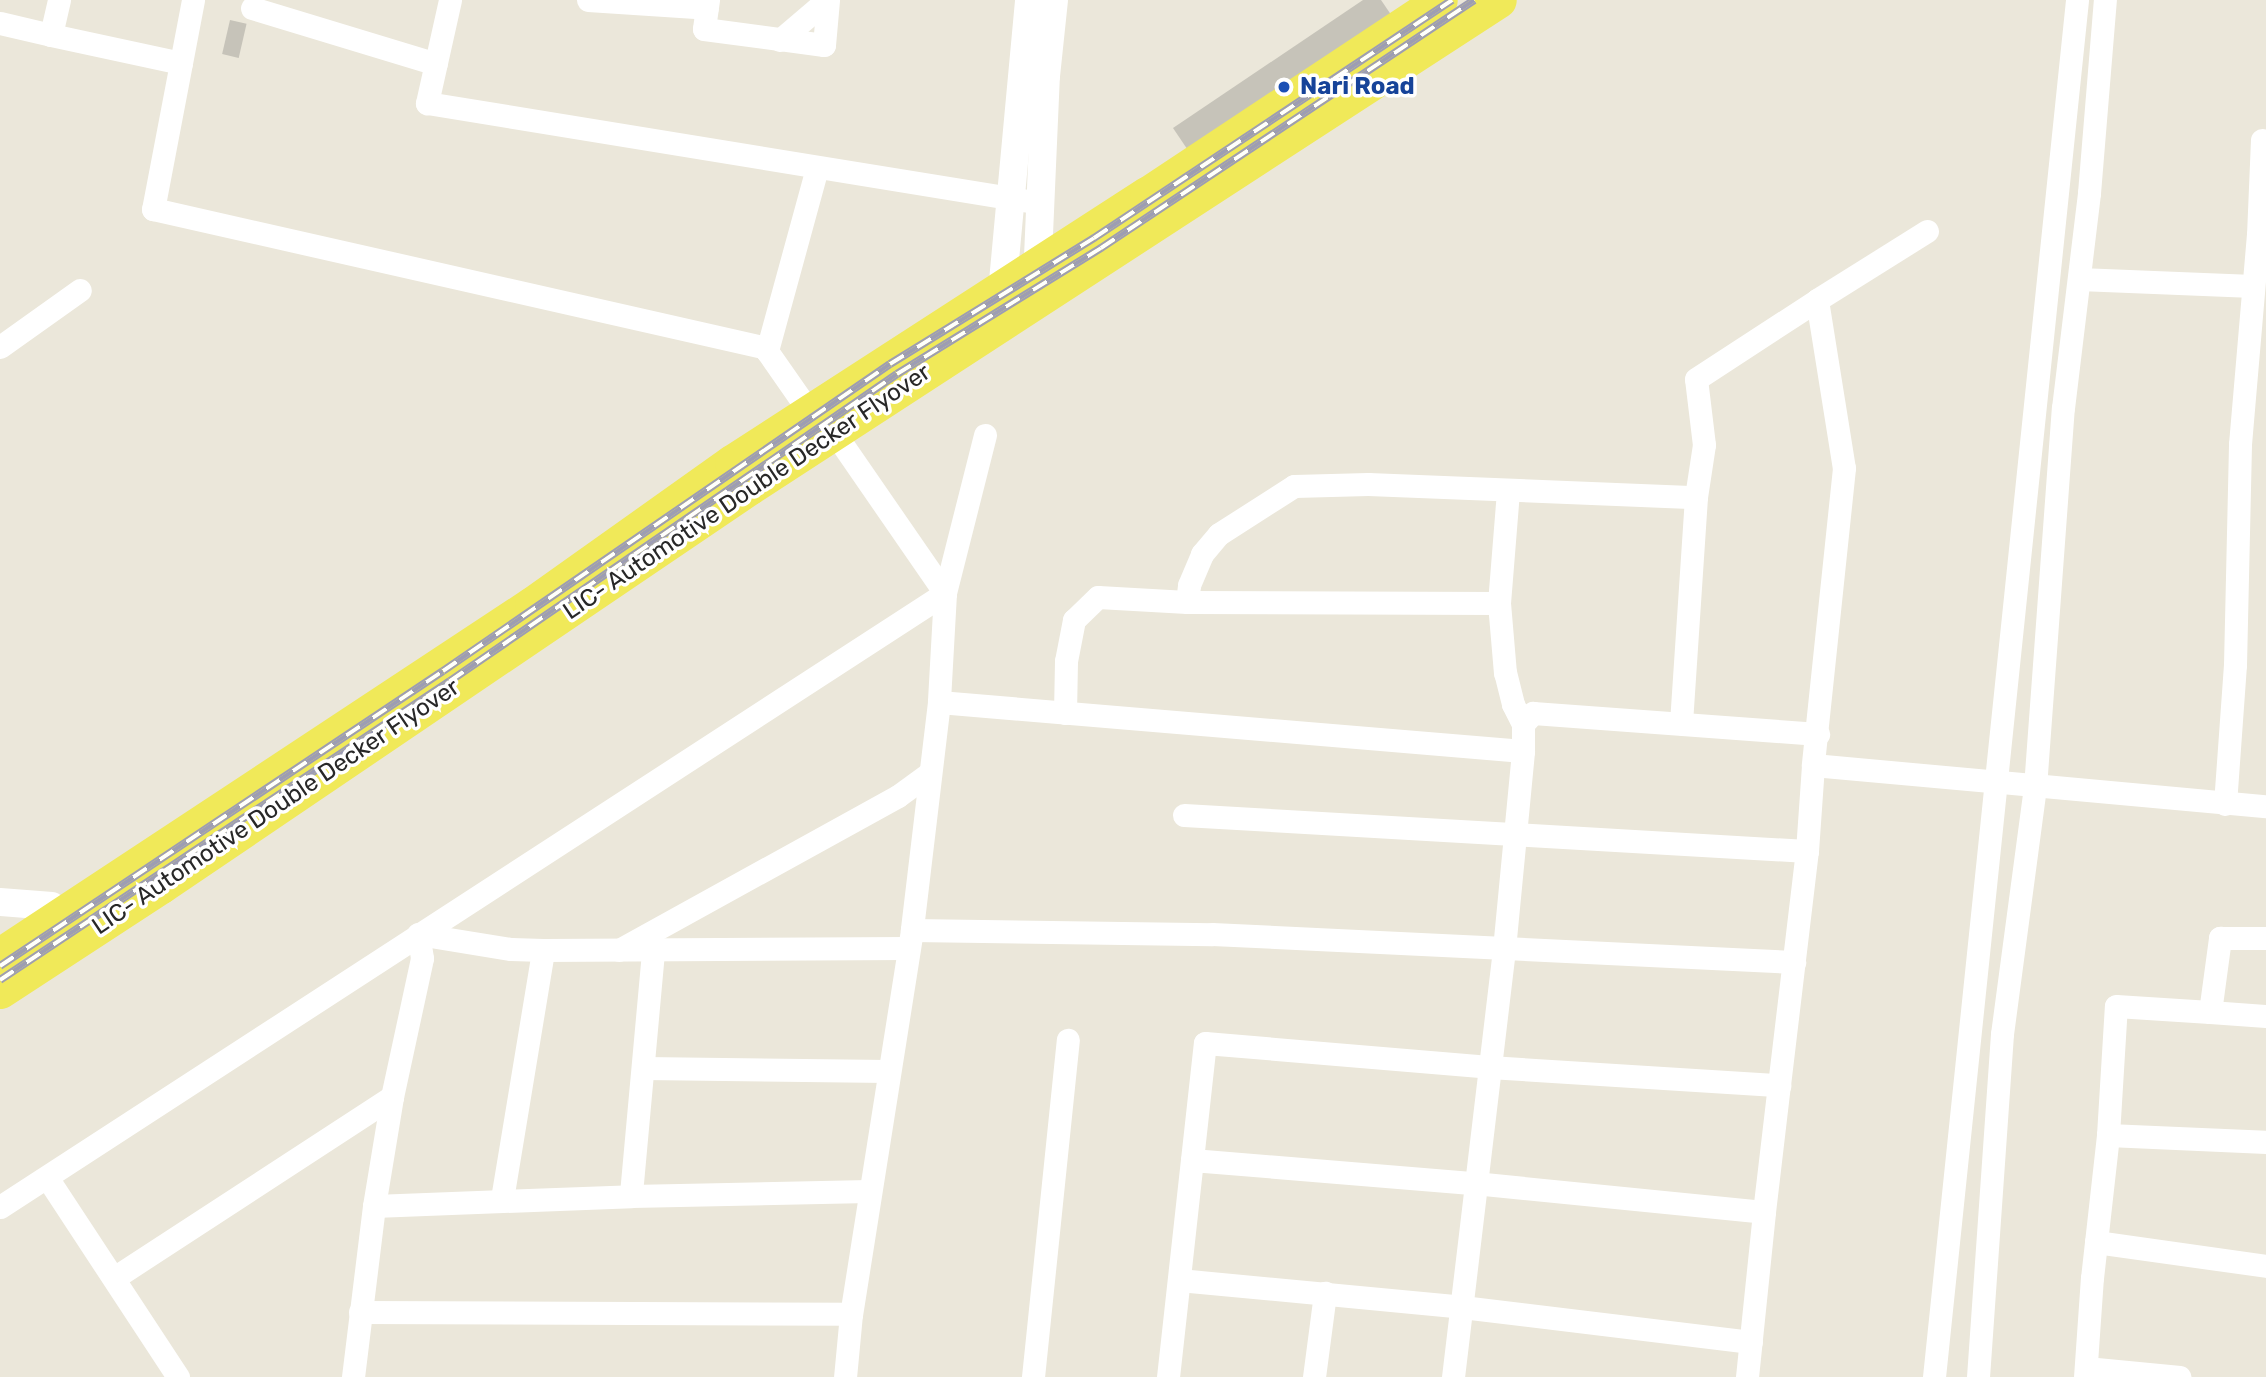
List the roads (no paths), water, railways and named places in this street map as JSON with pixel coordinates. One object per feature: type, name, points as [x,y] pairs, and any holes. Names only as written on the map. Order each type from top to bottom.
[{"type":"main road","name":"LIC- Automotive Double Decker Flyover","points":[[0,955],[532,604],[732,461],[1147,194],[1440,0]]},
{"type":"main road","name":"LIC- Automotive Double Decker Flyover","points":[[13,991],[173,878],[750,487],[1499,0]]},
{"type":"street","points":[[51,35],[59,0]]},
{"type":"street","points":[[193,0],[153,209],[766,348],[804,404],[840,441],[945,593]]},
{"type":"street","points":[[450,0],[427,103],[1040,203]]},
{"type":"street","points":[[587,0],[707,4],[704,29],[824,45],[827,0]]},
{"type":"street","points":[[780,40],[827,0]]},
{"type":"street","points":[[997,338],[1029,0]]},
{"type":"street","points":[[1036,312],[1046,76],[1054,0]]},
{"type":"street","points":[[1934,1377],[2077,0]]},
{"type":"street","points":[[1978,1377],[2002,1034],[2035,787],[2063,408],[2079,279],[2105,0]]},
{"type":"street","points":[[253,8],[436,64]]},
{"type":"street","points":[[0,23],[181,63]]},
{"type":"street","points":[[2225,804],[2235,665],[2240,444],[2262,140]]},
{"type":"street","points":[[766,348],[817,168]]},
{"type":"street","points":[[1681,724],[1696,497],[1704,446],[1696,379],[1927,231]]},
{"type":"street","points":[[2079,279],[2253,286]]},
{"type":"street","points":[[0,347],[80,289]]},
{"type":"street","points":[[1747,1377],[1807,851],[1813,765],[1844,468],[1817,300]]},
{"type":"street","points":[[845,1377],[851,1314],[869,1191],[910,939],[939,702],[945,593],[985,435]]},
{"type":"street","points":[[1187,602],[1189,584],[1202,554],[1219,534],[1294,486],[1368,484],[1696,497]]},
{"type":"street","points":[[1453,1377],[1504,949],[1523,751],[1523,724],[1513,704],[1505,673],[1499,603],[1508,490]]},
{"type":"street","points":[[0,1207],[48,1179],[418,934],[945,593]]},
{"type":"street","points":[[1065,713],[1066,661],[1074,620],[1098,597],[1187,602],[1499,603]]},
{"type":"street","points":[[939,702],[1523,751]]},
{"type":"street","points":[[1523,724],[1533,713],[1818,734]]},
{"type":"street","points":[[1813,765],[2266,806]]},
{"type":"street","points":[[620,950],[898,796],[930,773]]},
{"type":"street","points":[[1184,815],[1807,851]]},
{"type":"street","points":[[0,902],[52,906]]},
{"type":"street","points":[[418,934],[511,949],[653,952],[910,939],[1212,934],[1794,962]]},
{"type":"street","points":[[353,1377],[374,1206],[392,1097],[422,958],[418,934]]},
{"type":"street","points":[[2210,1012],[2220,938],[2266,938]]},
{"type":"street","points":[[0,949],[13,991]]},
{"type":"street","points":[[502,1199],[543,950]]},
{"type":"street","points":[[631,1196],[653,952]]},
{"type":"street","points":[[1976,972],[2010,974]]},
{"type":"street","points":[[2180,1377],[2086,1372],[2108,1135],[2116,1006],[2266,1016]]},
{"type":"street","points":[[1033,1377],[1068,1040]]},
{"type":"street","points":[[1168,1377],[1205,1043],[1489,1067],[1779,1085]]},
{"type":"street","points":[[643,1068],[888,1071]]},
{"type":"street","points":[[114,1278],[392,1097]]},
{"type":"street","points":[[2108,1135],[2266,1142]]},
{"type":"street","points":[[1192,1160],[1475,1183],[1764,1212]]},
{"type":"street","points":[[48,1179],[178,1377]]},
{"type":"street","points":[[374,1206],[502,1199],[869,1191]]},
{"type":"street","points":[[2096,1242],[2266,1266]]},
{"type":"street","points":[[1179,1280],[1462,1307],[1751,1342]]},
{"type":"street","points":[[1314,1377],[1325,1293]]},
{"type":"street","points":[[360,1312],[851,1314]]},
{"type":"railway","points":[[0,966],[443,671],[890,364],[1094,238],[1452,0]]},
{"type":"railway","points":[[0,980],[450,681],[897,374],[1101,248],[1474,0]]},
{"type":"place","name":"Nari Road","points":[[1284,87]]}]
